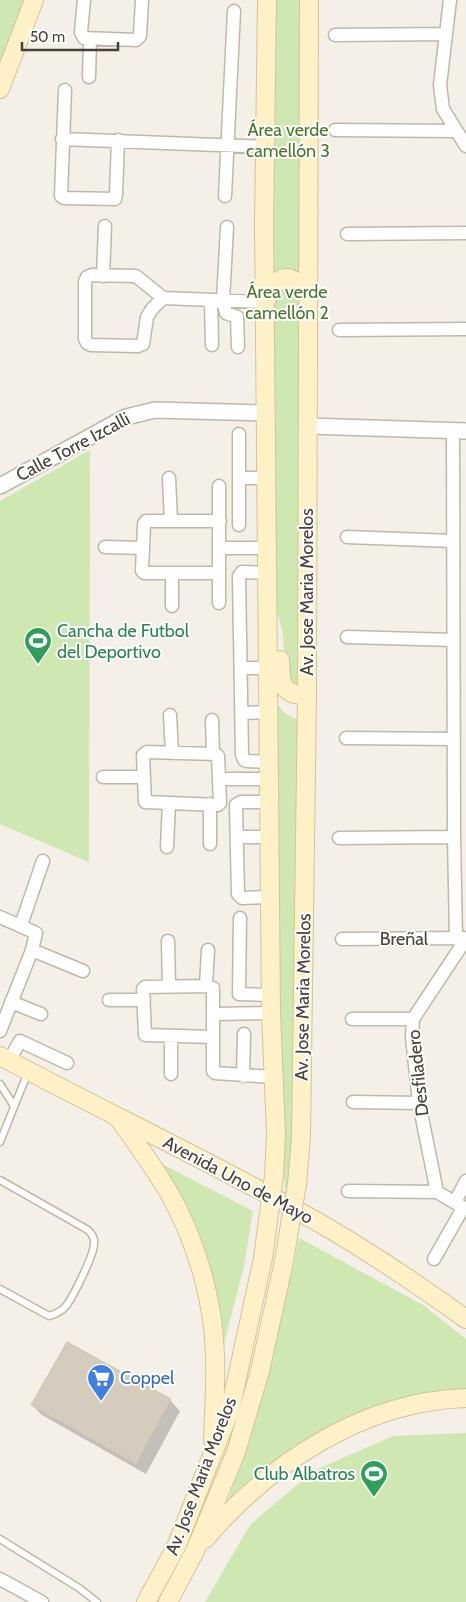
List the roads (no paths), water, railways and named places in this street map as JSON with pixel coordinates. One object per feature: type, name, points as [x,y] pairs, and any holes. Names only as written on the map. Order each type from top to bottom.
[{"type":"main road","name":"Av. Jose Maria Morelos","points":[[146,1602],[176,1548],[230,1410],[263,1258],[274,1176],[276,1134],[271,995],[265,302],[267,0]]},
{"type":"main road","name":"Av. Jose Maria Morelos","points":[[194,1551],[236,1452],[260,1371],[283,1266],[297,1184],[301,1137],[307,695],[309,0]]},
{"type":"main road","points":[[0,89],[32,1]]},
{"type":"main road","points":[[265,302],[273,286],[280,280],[287,279],[294,280],[302,285],[309,298]]},
{"type":"main road","points":[[268,601],[279,632],[281,683],[288,691],[296,695],[307,695]]},
{"type":"main road","name":"Avenida Uno de Mayo","points":[[3,1060],[115,1115],[324,1226],[415,1282],[466,1319]]},
{"type":"main road","points":[[115,1115],[146,1157],[174,1202],[195,1251],[209,1302],[215,1355],[213,1454]]},
{"type":"main road","points":[[168,1602],[194,1551],[227,1513],[262,1482],[302,1453],[325,1439],[367,1420],[403,1407],[440,1400],[466,1398]]},
{"type":"street","points":[[84,0],[82,36],[84,38],[138,39],[142,0]]},
{"type":"street","points":[[450,0],[440,85],[443,109],[466,146]]},
{"type":"street","points":[[225,196],[234,12]]},
{"type":"street","points":[[335,35],[446,34]]},
{"type":"street","points":[[89,77],[90,38]]},
{"type":"street","points":[[65,90],[61,196],[64,198],[115,199],[118,140]]},
{"type":"street","points":[[335,130],[456,131]]},
{"type":"street","points":[[62,139],[228,144],[266,147]]},
{"type":"street","points":[[103,276],[105,226]]},
{"type":"street","points":[[212,345],[227,227]]},
{"type":"street","points":[[347,234],[466,233]]},
{"type":"street","points":[[164,298],[152,309],[147,317],[142,344],[138,346],[90,345],[85,339],[85,282],[87,277],[92,275],[136,276],[164,298],[265,302]]},
{"type":"street","points":[[217,300],[226,314],[237,317],[238,347]]},
{"type":"street","points":[[339,330],[466,329]]},
{"type":"street","name":"Calle Torre Izcalli","points":[[0,486],[126,417],[139,413],[155,410],[266,413]]},
{"type":"street","points":[[308,426],[459,431],[452,541],[454,837],[463,939]]},
{"type":"street","points":[[239,434],[239,525]]},
{"type":"street","points":[[169,478],[171,521]]},
{"type":"street","points":[[239,478],[267,478]]},
{"type":"street","points":[[219,486],[219,604]]},
{"type":"street","points":[[219,573],[143,573],[143,548],[145,522],[220,521]]},
{"type":"street","points":[[347,537],[452,541]]},
{"type":"street","points":[[105,547],[143,548]]},
{"type":"street","points":[[219,548],[268,548]]},
{"type":"street","points":[[268,573],[242,572],[239,576],[242,755],[244,760],[270,762]]},
{"type":"street","points":[[172,573],[172,606]]},
{"type":"street","points":[[348,637],[454,640]]},
{"type":"street","points":[[242,668],[269,668]]},
{"type":"street","points":[[242,713],[270,712]]},
{"type":"street","points":[[170,715],[172,753]]},
{"type":"street","points":[[212,720],[213,754]]},
{"type":"street","points":[[346,738],[454,739]]},
{"type":"street","points":[[144,753],[172,753],[213,754],[218,756],[220,779],[220,803],[218,805],[145,802],[144,753]]},
{"type":"street","points":[[103,777],[144,777]]},
{"type":"street","points":[[220,779],[270,780]]},
{"type":"street","points":[[270,802],[238,803],[236,805],[239,897],[271,896]]},
{"type":"street","points":[[167,847],[169,803]]},
{"type":"street","points":[[210,804],[210,844]]},
{"type":"street","points":[[339,838],[454,837]]},
{"type":"street","points":[[237,838],[270,838]]},
{"type":"street","points":[[21,925],[44,860]]},
{"type":"street","points":[[0,917],[36,933],[32,950],[7,1005],[0,1031]]},
{"type":"street","points":[[240,918],[239,994],[271,995]]},
{"type":"street","name":"Breñal","points":[[342,939],[463,939]]},
{"type":"street","name":"Desfiladero","points":[[437,1192],[419,1103],[412,1036],[413,1019],[463,939]]},
{"type":"street","points":[[168,941],[169,985]]},
{"type":"street","points":[[32,950],[83,971]]},
{"type":"street","points":[[206,986],[208,950]]},
{"type":"street","points":[[213,1038],[145,1035],[145,986],[210,986],[214,990],[213,1071],[215,1074],[273,1077]]},
{"type":"street","points":[[109,1000],[144,1000]]},
{"type":"street","points":[[7,1005],[41,1014]]},
{"type":"street","points":[[214,1014],[272,1013]]},
{"type":"street","points":[[352,1019],[413,1019]]},
{"type":"street","points":[[243,1076],[244,1034]]},
{"type":"street","points":[[171,1036],[171,1074]]},
{"type":"street","points":[[3,1060],[20,1041],[67,1063]]},
{"type":"street","points":[[353,1102],[419,1103]]},
{"type":"street","points":[[434,1259],[461,1206],[466,1181]]},
{"type":"street","points":[[348,1191],[437,1192],[461,1206]]},
{"type":"street","points":[[0,1579],[42,1602]]},
{"type":"lane","points":[[0,1142],[28,1071]]},
{"type":"lane","points":[[0,1084],[14,1106]]},
{"type":"lane","points":[[0,1180],[88,1230],[94,1238],[94,1245],[66,1307],[58,1314],[49,1316],[0,1289]]},
{"type":"lane","points":[[0,1538],[79,1588],[97,1602]]},
{"type":"place","name":"Cancha de Futbol del Deportivo","points":[[38,665]]},
{"type":"place","name":"Coppel","points":[[101,1402]]},
{"type":"place","name":"Club Albatros","points":[[374,1498]]},
{"type":"park label","name":"Área verde camellón 3","points":[[288,140]]},
{"type":"park label","name":"Área verde camellón 2","points":[[287,302]]}]
